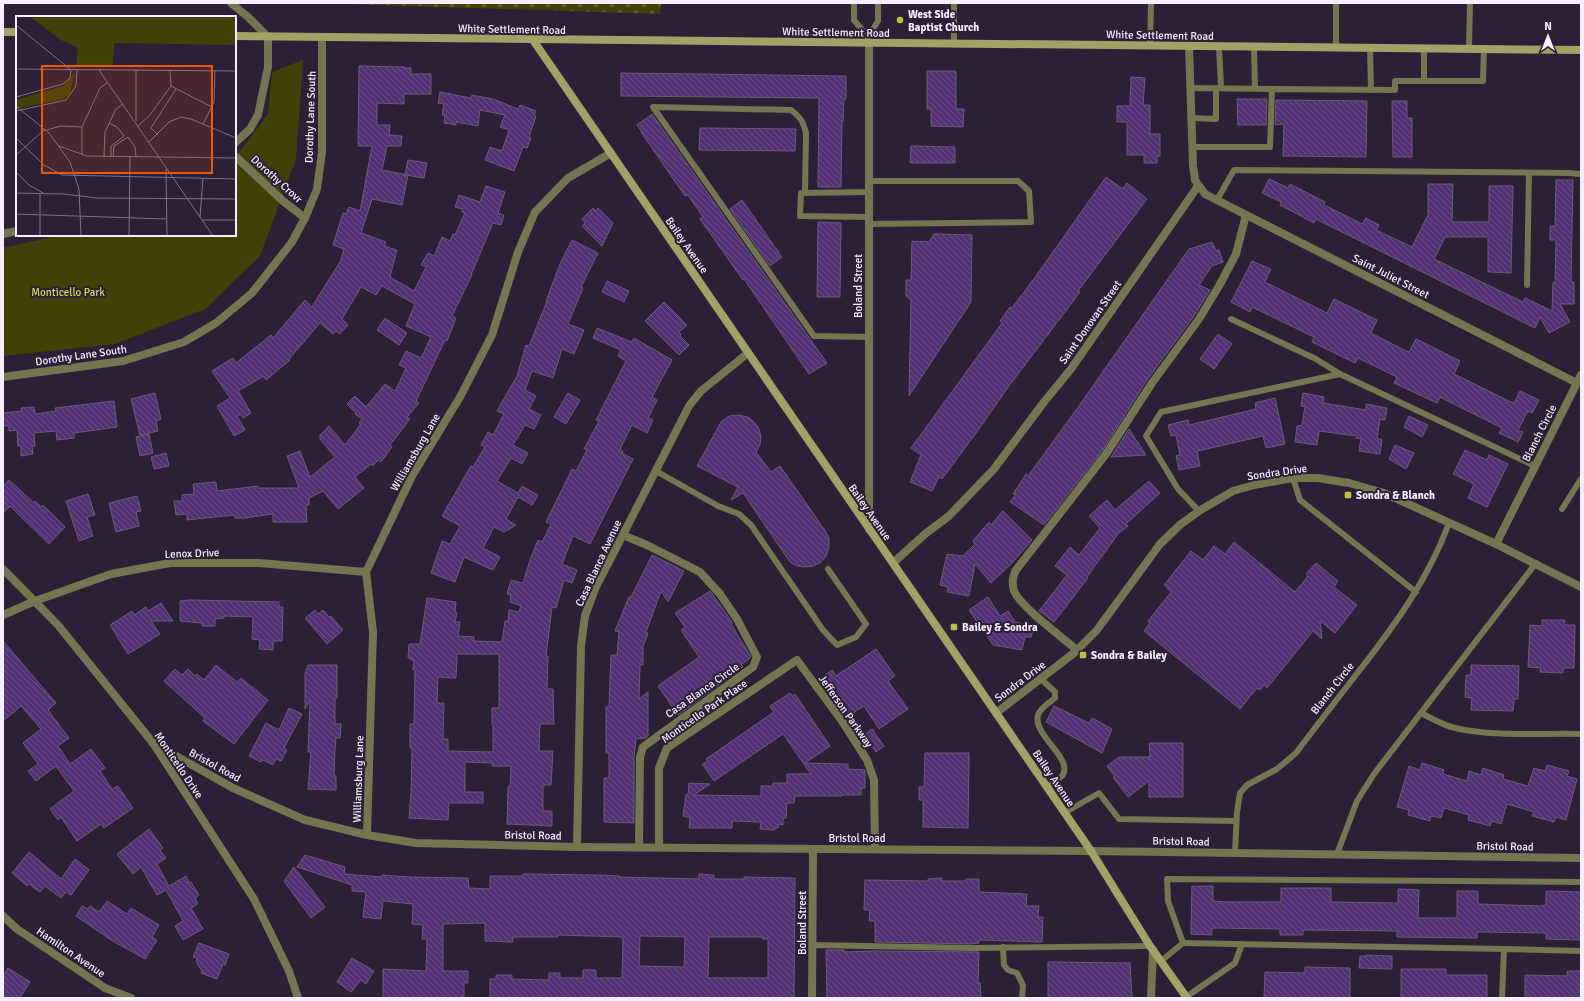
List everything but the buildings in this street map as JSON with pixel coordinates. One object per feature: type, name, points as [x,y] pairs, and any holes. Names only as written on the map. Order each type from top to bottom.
[{"type":"main road","points":[[3,32],[16,32]]},
{"type":"main road","name":"White Settlement Road","points":[[236,36],[533,40],[868,40],[954,44],[1581,50]]},
{"type":"main road","name":"Bailey Avenue","points":[[533,40],[1047,787],[1186,998]]},
{"type":"street","points":[[231,3],[268,37],[268,67],[258,115],[250,129],[236,142]]},
{"type":"street","name":"Dorothy Lane South","points":[[3,377],[123,361],[184,342],[216,323],[252,293],[292,242],[305,218],[316,189],[322,152],[322,37]]},
{"type":"street","name":"Boland Street","points":[[868,40],[869,529]]},
{"type":"street","points":[[1189,46],[1192,147],[1195,180],[1198,186]]},
{"type":"street","name":"Williamsburg Lane","points":[[367,835],[373,632],[366,572],[412,476],[460,397],[492,335],[518,252],[535,212],[568,178],[610,153]]},
{"type":"street","name":"Dorothy Crovr","points":[[236,157],[305,218]]},
{"type":"street","name":"Saint Juliet Street","points":[[1198,186],[1205,194],[1577,383]]},
{"type":"street","name":"Saint Donovan Street","points":[[893,563],[925,534],[949,516],[994,469],[1044,402],[1071,369],[1198,186]]},
{"type":"street","points":[[1078,650],[1024,605],[1014,591],[1012,577],[1106,454],[1152,384],[1199,319],[1236,254],[1246,215]]},
{"type":"street","points":[[3,234],[16,231]]},
{"type":"street","name":"Casa Blanca Avenue","points":[[577,847],[581,646],[585,616],[595,589],[688,406],[701,391],[748,353]]},
{"type":"street","name":"Blanch Circle","points":[[1496,544],[1581,375]]},
{"type":"street","name":"Sondra Drive","points":[[996,713],[1078,650],[1097,630],[1160,544],[1181,524],[1198,511],[1233,491],[1254,485],[1293,478],[1318,478],[1349,483],[1384,493],[1536,563],[1581,587]]},
{"type":"street","name":"Casa Blanca Circle","points":[[623,535],[649,546],[700,572],[720,594],[737,619],[757,657],[752,668],[643,747],[640,757],[639,847]]},
{"type":"street","name":"Lenox Drive","points":[[3,615],[35,601],[111,574],[170,563],[259,563],[366,572]]},
{"type":"street","name":"Monticello Drive","points":[[3,569],[58,625],[153,743],[254,899],[289,971],[298,998]]},
{"type":"street","name":"Monticello Park Place","points":[[659,847],[659,768],[667,748],[796,660]]},
{"type":"street","name":"Jefferson Parkway","points":[[796,660],[842,721],[867,760],[874,780],[875,849]]},
{"type":"street","name":"Bristol Road","points":[[153,743],[233,788],[305,820],[367,835],[416,843],[577,847],[1090,851],[1581,858]]},
{"type":"street","name":"Boland Street","points":[[812,998],[813,849]]},
{"type":"street","name":"Hamilton Avenue","points":[[3,916],[17,929],[105,988],[131,998]]},
{"type":"street","points":[[1151,998],[1152,948]]},
{"type":"lane","points":[[854,3],[854,20],[868,40],[878,20],[878,3]]},
{"type":"lane","points":[[954,3],[954,44]]},
{"type":"lane","points":[[1150,46],[1151,3]]},
{"type":"lane","points":[[1336,3],[1336,48]]},
{"type":"lane","points":[[1470,3],[1470,49]]},
{"type":"lane","points":[[1191,118],[1216,119],[1220,46]]},
{"type":"lane","points":[[1254,47],[1255,88]]},
{"type":"lane","points":[[1370,48],[1371,90]]},
{"type":"lane","points":[[1424,49],[1424,81]]},
{"type":"lane","points":[[1190,88],[1394,90],[1395,81],[1483,81],[1484,49]]},
{"type":"lane","points":[[1192,147],[1270,147],[1272,88]]},
{"type":"lane","points":[[805,193],[806,133],[804,123],[800,116],[791,110],[653,107],[814,336],[869,337]]},
{"type":"lane","points":[[1217,200],[1234,170],[1581,174]]},
{"type":"lane","points":[[1527,285],[1529,173]]},
{"type":"lane","points":[[869,181],[1018,181],[1029,191],[1031,222],[869,221],[800,216],[801,193],[869,192]]},
{"type":"lane","points":[[1231,319],[1316,359],[1340,374],[1535,466]]},
{"type":"lane","points":[[1198,511],[1178,488],[1146,436],[1161,412],[1340,374]]},
{"type":"lane","points":[[656,471],[718,506],[739,514],[751,525],[823,630],[837,645],[856,637],[866,624],[828,569]]},
{"type":"lane","points":[[1293,478],[1300,500],[1416,592]]},
{"type":"lane","points":[[1562,509],[1581,479]]},
{"type":"lane","name":"Blanch Circle","points":[[1235,853],[1236,821],[1240,793],[1247,785],[1277,769],[1296,753],[1396,624],[1416,592],[1440,546],[1448,523]]},
{"type":"lane","points":[[1337,854],[1357,801],[1374,774],[1536,563]]},
{"type":"lane","points":[[1041,679],[1055,692],[1055,698],[1042,710],[1038,716],[1038,724],[1042,734],[1063,762],[1064,769],[1062,775],[1047,787]]},
{"type":"lane","points":[[1421,713],[1440,723],[1454,728],[1490,732],[1581,734]]},
{"type":"lane","points":[[1064,813],[1099,793],[1119,819],[1236,821]]},
{"type":"lane","points":[[1183,943],[1168,902],[1167,879],[1581,882]]},
{"type":"lane","points":[[1161,961],[1183,943],[1504,949],[1581,952]]},
{"type":"lane","points":[[1186,998],[1235,963],[1242,944]]},
{"type":"lane","points":[[812,945],[971,948],[1004,946],[1152,948]]},
{"type":"lane","points":[[1004,946],[1004,965],[1008,970],[1017,973],[1022,985],[1022,998]]},
{"type":"lane","points":[[1502,998],[1504,949]]},
{"type":"green space","points":[[318,3],[661,3],[660,14]]},
{"type":"green space","name":"Monticello Park","points":[[303,60],[296,159],[260,256],[205,309],[115,344],[3,356],[3,248],[57,236],[236,236],[236,157],[268,114],[272,72]]},
{"type":"place","name":"West Side Baptist Church","points":[[900,20]]},
{"type":"place","name":"Sondra & Blanch","points":[[1348,495]]},
{"type":"place","name":"Bailey & Sondra","points":[[954,627]]},
{"type":"place","name":"Sondra & Bailey","points":[[1083,655]]}]
